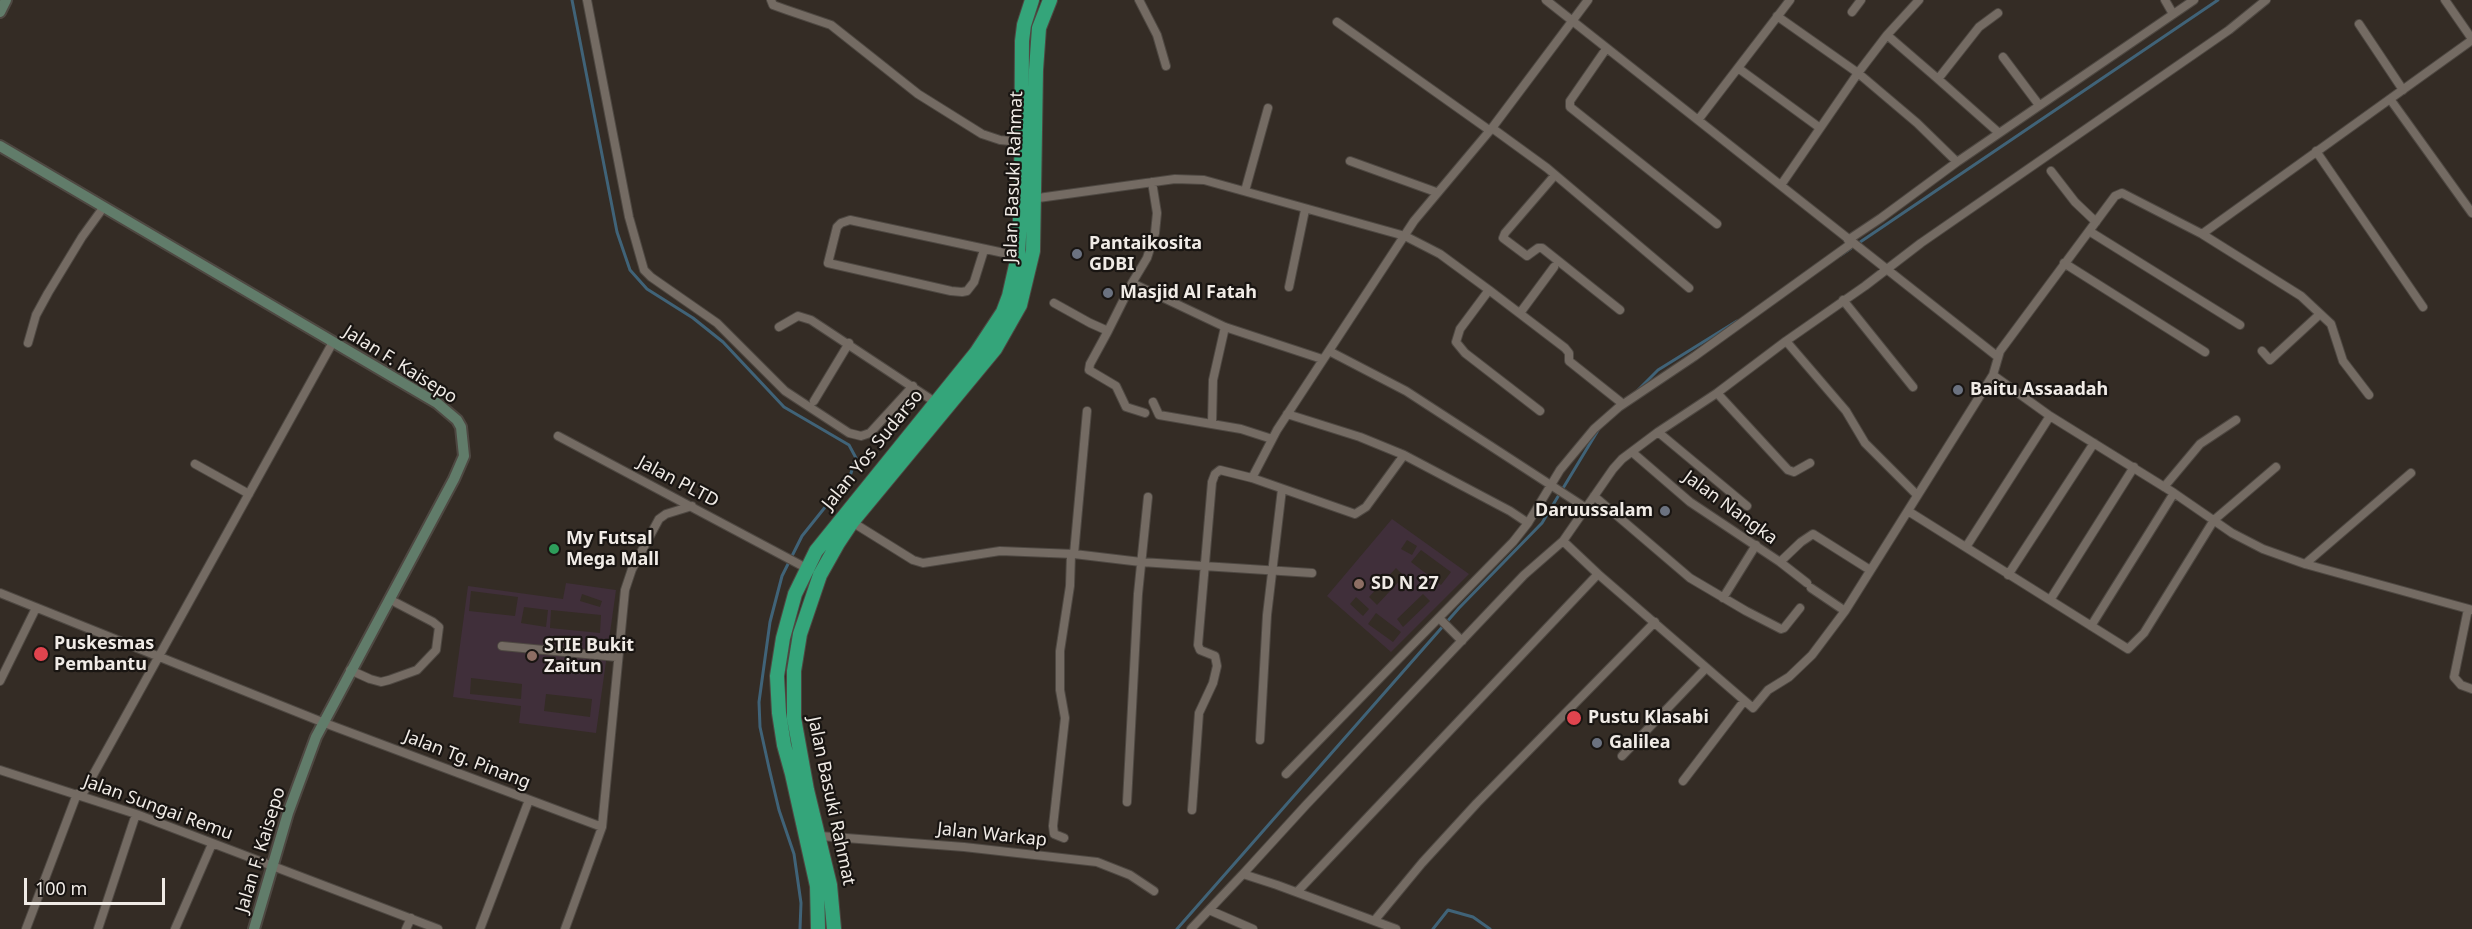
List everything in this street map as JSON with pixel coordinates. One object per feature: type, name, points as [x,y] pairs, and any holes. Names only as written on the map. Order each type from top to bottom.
[{"type":"highway","name":"Jalan Yos Sudarso","points":[[818,929],[824,886],[784,745],[777,695],[783,638],[801,565],[976,353],[1003,312],[1010,296],[1028,199],[1022,142],[1022,41],[1024,25],[1032,0]]},
{"type":"highway","name":"Jalan Basuki Rahmat","points":[[834,929],[824,886],[820,837],[794,718],[793,696],[800,633],[820,575],[852,522],[963,390],[995,349],[1013,320],[1024,292],[1033,251],[1028,199],[1037,48],[1039,28],[1050,0]]},
{"type":"street","points":[[0,12],[6,0]]},
{"type":"street","points":[[587,0],[629,217],[641,261],[651,277],[717,323],[800,403],[849,433],[861,436],[870,433],[913,386]]},
{"type":"street","points":[[771,0],[776,6],[821,21],[837,29],[875,62],[918,94],[982,134],[1000,140],[1022,142]]},
{"type":"street","points":[[1139,0],[1157,35],[1166,66]]},
{"type":"street","points":[[1546,0],[1998,357]]},
{"type":"street","points":[[1252,478],[1287,414],[1405,236],[1436,192],[1490,129],[1588,0]]},
{"type":"street","points":[[1698,120],[1790,0]]},
{"type":"street","points":[[1852,12],[1861,0]]},
{"type":"street","points":[[2165,0],[2173,14]]},
{"type":"street","points":[[1286,774],[1441,620],[1513,542],[1554,488],[1560,470],[1587,436],[1623,404],[1695,356],[1852,242],[1957,162],[2194,0]]},
{"type":"street","points":[[1191,929],[1460,638],[1524,575],[1563,541],[1584,506],[1613,469],[1632,452],[1865,286],[1883,267],[2229,30],[2266,0]]},
{"type":"street","points":[[2202,234],[2472,40],[2445,0]]},
{"type":"street","points":[[1781,185],[1858,73],[1914,2]]},
{"type":"street","points":[[1938,79],[1979,27],[1998,13]]},
{"type":"street","points":[[1777,16],[1858,73],[1911,117],[1957,162]]},
{"type":"street","points":[[1337,22],[1555,175],[1689,288]]},
{"type":"street","points":[[2359,24],[2403,90]]},
{"type":"street","points":[[1887,35],[1999,133]]},
{"type":"street","points":[[1606,49],[1570,101],[1570,107],[1717,224]]},
{"type":"street","points":[[2003,57],[2039,105]]},
{"type":"street","points":[[1738,68],[1820,128]]},
{"type":"street","points":[[2390,99],[2472,213]]},
{"type":"street","points":[[1245,191],[1268,108]]},
{"type":"street","name":"Jalan F. Kaisepo","points":[[0,146],[437,403],[457,420],[464,438],[464,456],[454,479],[322,722],[288,813],[254,929]]},
{"type":"street","points":[[2316,151],[2423,307]]},
{"type":"street","points":[[1350,161],[1436,192]]},
{"type":"street","points":[[2051,171],[2075,202],[2096,222]]},
{"type":"street","points":[[1555,175],[1503,238],[1527,256],[1538,248],[1542,248],[1620,310]]},
{"type":"street","points":[[1028,199],[1152,182],[1182,179],[1204,180],[1405,236],[1440,254],[1520,313],[1565,348],[1571,363],[1623,404]]},
{"type":"street","points":[[1145,413],[1126,407],[1116,386],[1089,370],[1090,364],[1150,250],[1157,225],[1152,182]]},
{"type":"street","points":[[1563,541],[1753,708],[1768,690],[1798,669],[1812,655],[1845,611],[1993,375],[1998,357],[2064,263],[2119,193],[2126,193],[2202,234],[2287,285],[2320,314],[2333,329],[2343,361],[2369,395]]},
{"type":"street","points":[[28,343],[36,315],[52,285],[103,208]]},
{"type":"street","points":[[1289,287],[1305,210]]},
{"type":"street","points":[[984,250],[974,282],[967,291],[962,292],[828,263],[837,227],[850,220],[984,250],[1018,255]]},
{"type":"street","points":[[2089,231],[2240,325]]},
{"type":"street","points":[[2064,263],[2205,352]]},
{"type":"street","points":[[1520,313],[1554,267]]},
{"type":"street","points":[[1132,283],[1225,327],[1322,359]]},
{"type":"street","points":[[1489,290],[1460,329],[1456,342],[1465,353],[1540,411]]},
{"type":"street","points":[[1843,300],[1913,387]]},
{"type":"street","points":[[1054,303],[1108,331]]},
{"type":"street","points":[[2262,351],[2270,360],[2320,314]]},
{"type":"street","points":[[779,327],[792,318],[804,317],[849,344],[935,402]]},
{"type":"street","points":[[1212,424],[1213,380],[1225,327]]},
{"type":"street","points":[[1786,341],[1846,411],[1864,443],[1917,495]]},
{"type":"street","points":[[26,929],[79,794],[333,342]]},
{"type":"street","points":[[814,400],[849,344]]},
{"type":"street","points":[[1329,351],[1406,391],[1584,506]]},
{"type":"street","points":[[1993,375],[2050,416],[2263,549],[2305,564],[2470,609],[2454,677],[2461,685],[2472,689]]},
{"type":"street","points":[[1717,393],[1788,470],[1794,472],[1810,463]]},
{"type":"street","points":[[1153,402],[1159,415],[1241,429],[1272,439]]},
{"type":"street","points":[[1064,838],[1054,834],[1053,826],[1065,718],[1060,690],[1060,651],[1070,586],[1087,411]]},
{"type":"street","points":[[1287,414],[1360,437],[1404,455],[1510,511],[1528,523]]},
{"type":"street","points":[[1966,547],[2050,416]]},
{"type":"street","points":[[2164,487],[2200,444],[2236,420]]},
{"type":"street","points":[[1658,432],[1747,506]]},
{"type":"street","name":"Jalan PLTD","points":[[558,436],[820,575]]},
{"type":"street","points":[[2008,575],[2094,443]]},
{"type":"street","name":"Jalan Nangka","points":[[1632,452],[1690,502],[1780,562],[1801,542],[1814,534],[1870,570]]},
{"type":"street","points":[[1192,810],[1199,713],[1213,683],[1217,666],[1215,656],[1200,650],[1198,645],[1212,482],[1215,474],[1220,470],[1252,478],[1357,514],[1366,507],[1404,455]]},
{"type":"street","points":[[195,464],[249,494]]},
{"type":"street","points":[[2049,600],[2134,467]]},
{"type":"street","points":[[1908,511],[2126,649],[2131,648],[2144,633],[2214,520],[2276,467]]},
{"type":"street","points":[[2305,564],[2411,473]]},
{"type":"street","points":[[1260,740],[1267,615],[1282,489]]},
{"type":"street","points":[[2091,626],[2174,493]]},
{"type":"street","points":[[1594,496],[1678,568],[1723,598],[1781,629],[1800,608]]},
{"type":"street","points":[[1127,802],[1148,497]]},
{"type":"street","points":[[565,929],[602,827],[625,590],[647,539],[659,519],[666,514],[692,506]]},
{"type":"street","points":[[852,522],[913,560],[923,563],[1000,551],[1072,554],[1142,562],[1312,573]]},
{"type":"street","points":[[1723,598],[1756,545]]},
{"type":"street","points":[[1780,562],[1845,611]]},
{"type":"street","points":[[1297,892],[1598,574]]},
{"type":"street","name":"Jalan Tg. Pinang","points":[[0,593],[322,722],[602,827]]},
{"type":"street","points":[[350,670],[381,682],[417,670],[436,650],[439,627],[389,599]]},
{"type":"street","points":[[0,681],[36,608]]},
{"type":"street","points":[[1441,620],[1460,638]]},
{"type":"street","points":[[1374,921],[1422,863],[1477,803],[1655,622]]},
{"type":"street","points":[[502,646],[617,657]]},
{"type":"street","points":[[1622,756],[1706,668]]},
{"type":"street","points":[[1683,781],[1744,701]]},
{"type":"street","name":"Jalan Sungai Remu","points":[[0,771],[79,794],[136,814],[438,929]]},
{"type":"street","points":[[480,929],[529,800]]},
{"type":"street","points":[[98,929],[136,814]]},
{"type":"street","name":"Jalan Warkap","points":[[820,837],[964,847],[1097,862],[1130,875],[1154,891]]},
{"type":"street","points":[[175,929],[212,844]]},
{"type":"street","points":[[1243,874],[1396,929]]},
{"type":"street","points":[[1209,910],[1253,929]]},
{"type":"street","points":[[406,929],[411,918]]},
{"type":"shaded area","name":"SD N 27","points":[[1392,519],[1469,574],[1391,652],[1327,596]],"holes":[[[1407,540],[1417,546],[1412,555],[1401,549]],[[1421,550],[1451,572],[1441,585],[1411,562]],[[1396,568],[1404,576],[1377,605],[1369,597]],[[1423,594],[1430,601],[1403,627],[1397,619]],[[1356,597],[1369,609],[1363,616],[1350,604]],[[1376,613],[1401,632],[1393,642],[1368,624]]]},
{"type":"shaded area","name":"STIE Bukit Zaitun","points":[[566,583],[616,590],[596,733],[519,723],[521,706],[453,697],[468,586],[563,599]],"holes":[[[471,591],[518,597],[515,616],[469,611]],[[582,594],[602,601],[600,607],[580,601]],[[524,607],[548,610],[546,627],[521,623]],[[551,610],[601,615],[600,633],[550,628]],[[471,678],[522,684],[521,699],[470,694]],[[546,694],[592,699],[590,717],[544,711]]]},
{"type":"waterway","points":[[572,0],[617,232],[630,270],[647,289],[693,318],[723,342],[784,407],[849,445],[856,458],[850,476],[802,536],[782,576],[770,622],[759,702],[760,727],[769,768],[779,810],[794,854],[801,903],[800,929]]},
{"type":"waterway","points":[[1841,255],[2218,0]]},
{"type":"waterway","points":[[1637,391],[1658,370],[1737,321]]},
{"type":"waterway","points":[[1177,929],[1459,608],[1542,523],[1600,427]]},
{"type":"waterway","points":[[1433,929],[1448,910],[1473,917],[1490,929]]},
{"type":"place","name":"Pantaikosita GDBI","points":[[1077,254]]},
{"type":"place","name":"Masjid Al Fatah","points":[[1108,293]]},
{"type":"place","name":"Baitu Assaadah","points":[[1958,390]]},
{"type":"place","name":"Daruussalam","points":[[1665,511]]},
{"type":"place","name":"My Futsal Mega Mall","points":[[554,549]]},
{"type":"place","name":"SD N 27","points":[[1359,584]]},
{"type":"place","name":"Puskesmas Pembantu","points":[[41,654]]},
{"type":"place","name":"STIE Bukit Zaitun","points":[[532,656]]},
{"type":"place","name":"Pustu Klasabi","points":[[1574,718]]},
{"type":"place","name":"Galilea","points":[[1597,743]]}]
